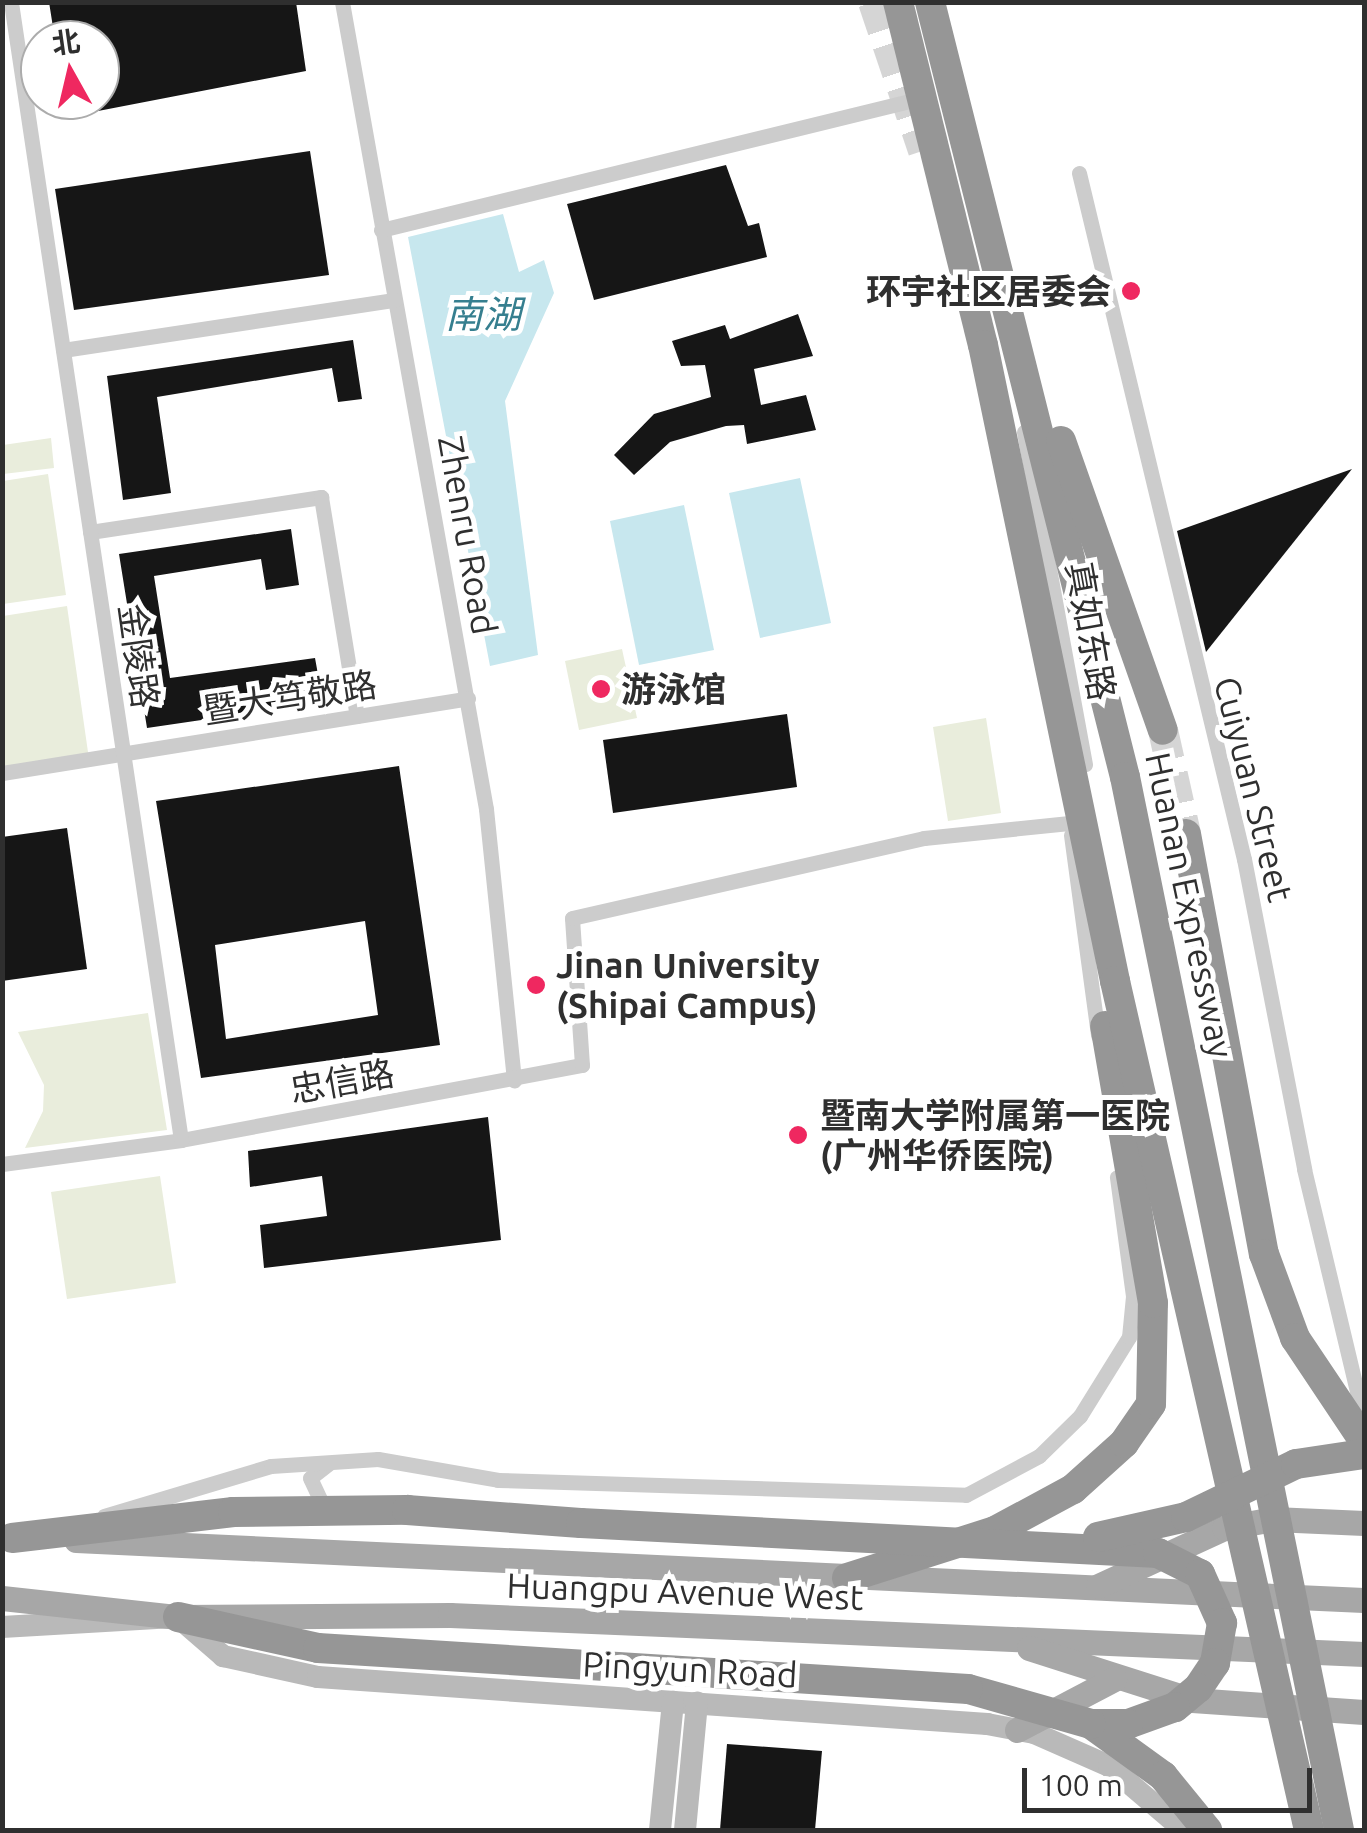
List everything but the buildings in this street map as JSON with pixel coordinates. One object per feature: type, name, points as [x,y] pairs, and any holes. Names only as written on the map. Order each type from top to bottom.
[{"type":"highway","points":[[898,2],[983,345],[1052,694],[1308,1830]]},
{"type":"highway","name":"Huanan Expressway","points":[[931,2],[1125,776],[1339,1830]]},
{"type":"highway","points":[[951,81],[996,196],[1092,540],[1163,730]]},
{"type":"highway","points":[[847,1578],[995,1531],[1073,1489],[1124,1442],[1151,1404],[1156,1350],[1052,694]]},
{"type":"highway","points":[[1186,834],[1264,1254],[1294,1338],[1364,1441]]},
{"type":"highway","points":[[990,1542],[1138,1531],[1296,1464],[1364,1454]]},
{"type":"highway","points":[[7,1538],[82,1524],[326,1511],[1158,1553],[1191,1566],[1208,1584],[1222,1637],[1198,1688],[1144,1720],[1091,1724],[968,1689],[318,1648],[178,1617]]},
{"type":"highway","points":[[1091,1724],[1162,1776],[1194,1824],[1223,1830]]},
{"type":"main road","points":[[1092,1589],[1224,1528],[1274,1519],[1364,1523]]},
{"type":"main road","name":"Huangpu Avenue West","points":[[7,1538],[1364,1600]]},
{"type":"main road","name":"Huangpu Avenue West","points":[[2,1598],[178,1617],[450,1616],[1364,1654]]},
{"type":"main road","points":[[1006,1640],[1114,1679],[1192,1700],[1364,1712]]},
{"type":"main road","points":[[1018,1730],[1114,1679]]},
{"type":"street","name":"金陵路","points":[[11,2],[181,1140]]},
{"type":"street","name":"Zhenru Road","points":[[342,2],[468,698],[514,1080]]},
{"type":"street","points":[[381,230],[951,81]]},
{"type":"street","name":"真如东路","points":[[951,81],[984,217],[1090,792],[1069,823]]},
{"type":"street","name":"Cuiyuan Street","points":[[1079,173],[1244,858],[1304,1169],[1364,1420]]},
{"type":"street","points":[[64,350],[394,300]]},
{"type":"street","points":[[90,532],[322,497],[357,716]]},
{"type":"street","name":"暨大笃敬路","points":[[2,773],[468,698]]},
{"type":"street","points":[[82,1524],[190,1484],[333,1461],[378,1459],[498,1480],[966,1494],[1039,1456],[1080,1416],[1129,1337],[1132,1296],[1069,823]]},
{"type":"street","name":"忠信路","points":[[181,1140],[582,1065],[572,918],[924,838],[1069,823]]},
{"type":"street","points":[[2,1164],[181,1140]]},
{"type":"street","points":[[326,1511],[310,1478],[333,1461]]},
{"type":"street","points":[[2,1627],[178,1617]]},
{"type":"street","name":"Pingyun Road","points":[[178,1617],[207,1648],[274,1670],[390,1685],[685,1703],[1018,1730],[1108,1766],[1194,1824]]},
{"type":"street","points":[[660,1830],[685,1703]]},
{"type":"street","points":[[685,1703],[685,1830]]},
{"type":"green space","points":[[51,438],[54,468],[3,474],[3,445]]},
{"type":"green space","points":[[48,474],[66,595],[3,604],[3,481]]},
{"type":"green space","points":[[67,606],[89,759],[3,773],[3,616]]},
{"type":"green space","name":"游泳馆","points":[[622,649],[637,718],[579,730],[565,661]]},
{"type":"green space","points":[[986,718],[1001,813],[948,821],[933,727]]},
{"type":"green space","points":[[148,1013],[167,1130],[25,1148],[43,1111],[44,1085],[18,1032]]},
{"type":"green space","points":[[160,1176],[176,1283],[67,1299],[51,1192]]},
{"type":"water","name":"南湖","points":[[503,214],[519,272],[544,260],[554,293],[505,401],[538,655],[490,666],[408,237]]},
{"type":"water","points":[[800,478],[831,623],[760,638],[729,493]]},
{"type":"water","points":[[684,505],[714,650],[639,665],[610,521]]},
{"type":"tunnel","points":[[873,2],[923,151]]},
{"type":"tunnel","points":[[1163,730],[1186,834]]},
{"type":"place","name":"环宇社区居委会","points":[[1131,291]]},
{"type":"place","name":"游泳馆","points":[[601,689]]},
{"type":"place","name":"Jinan University (Shipai Campus)","points":[[536,985]]},
{"type":"place","name":"暨南大学附属第一医院 (广州华侨医院)","points":[[798,1135]]}]
